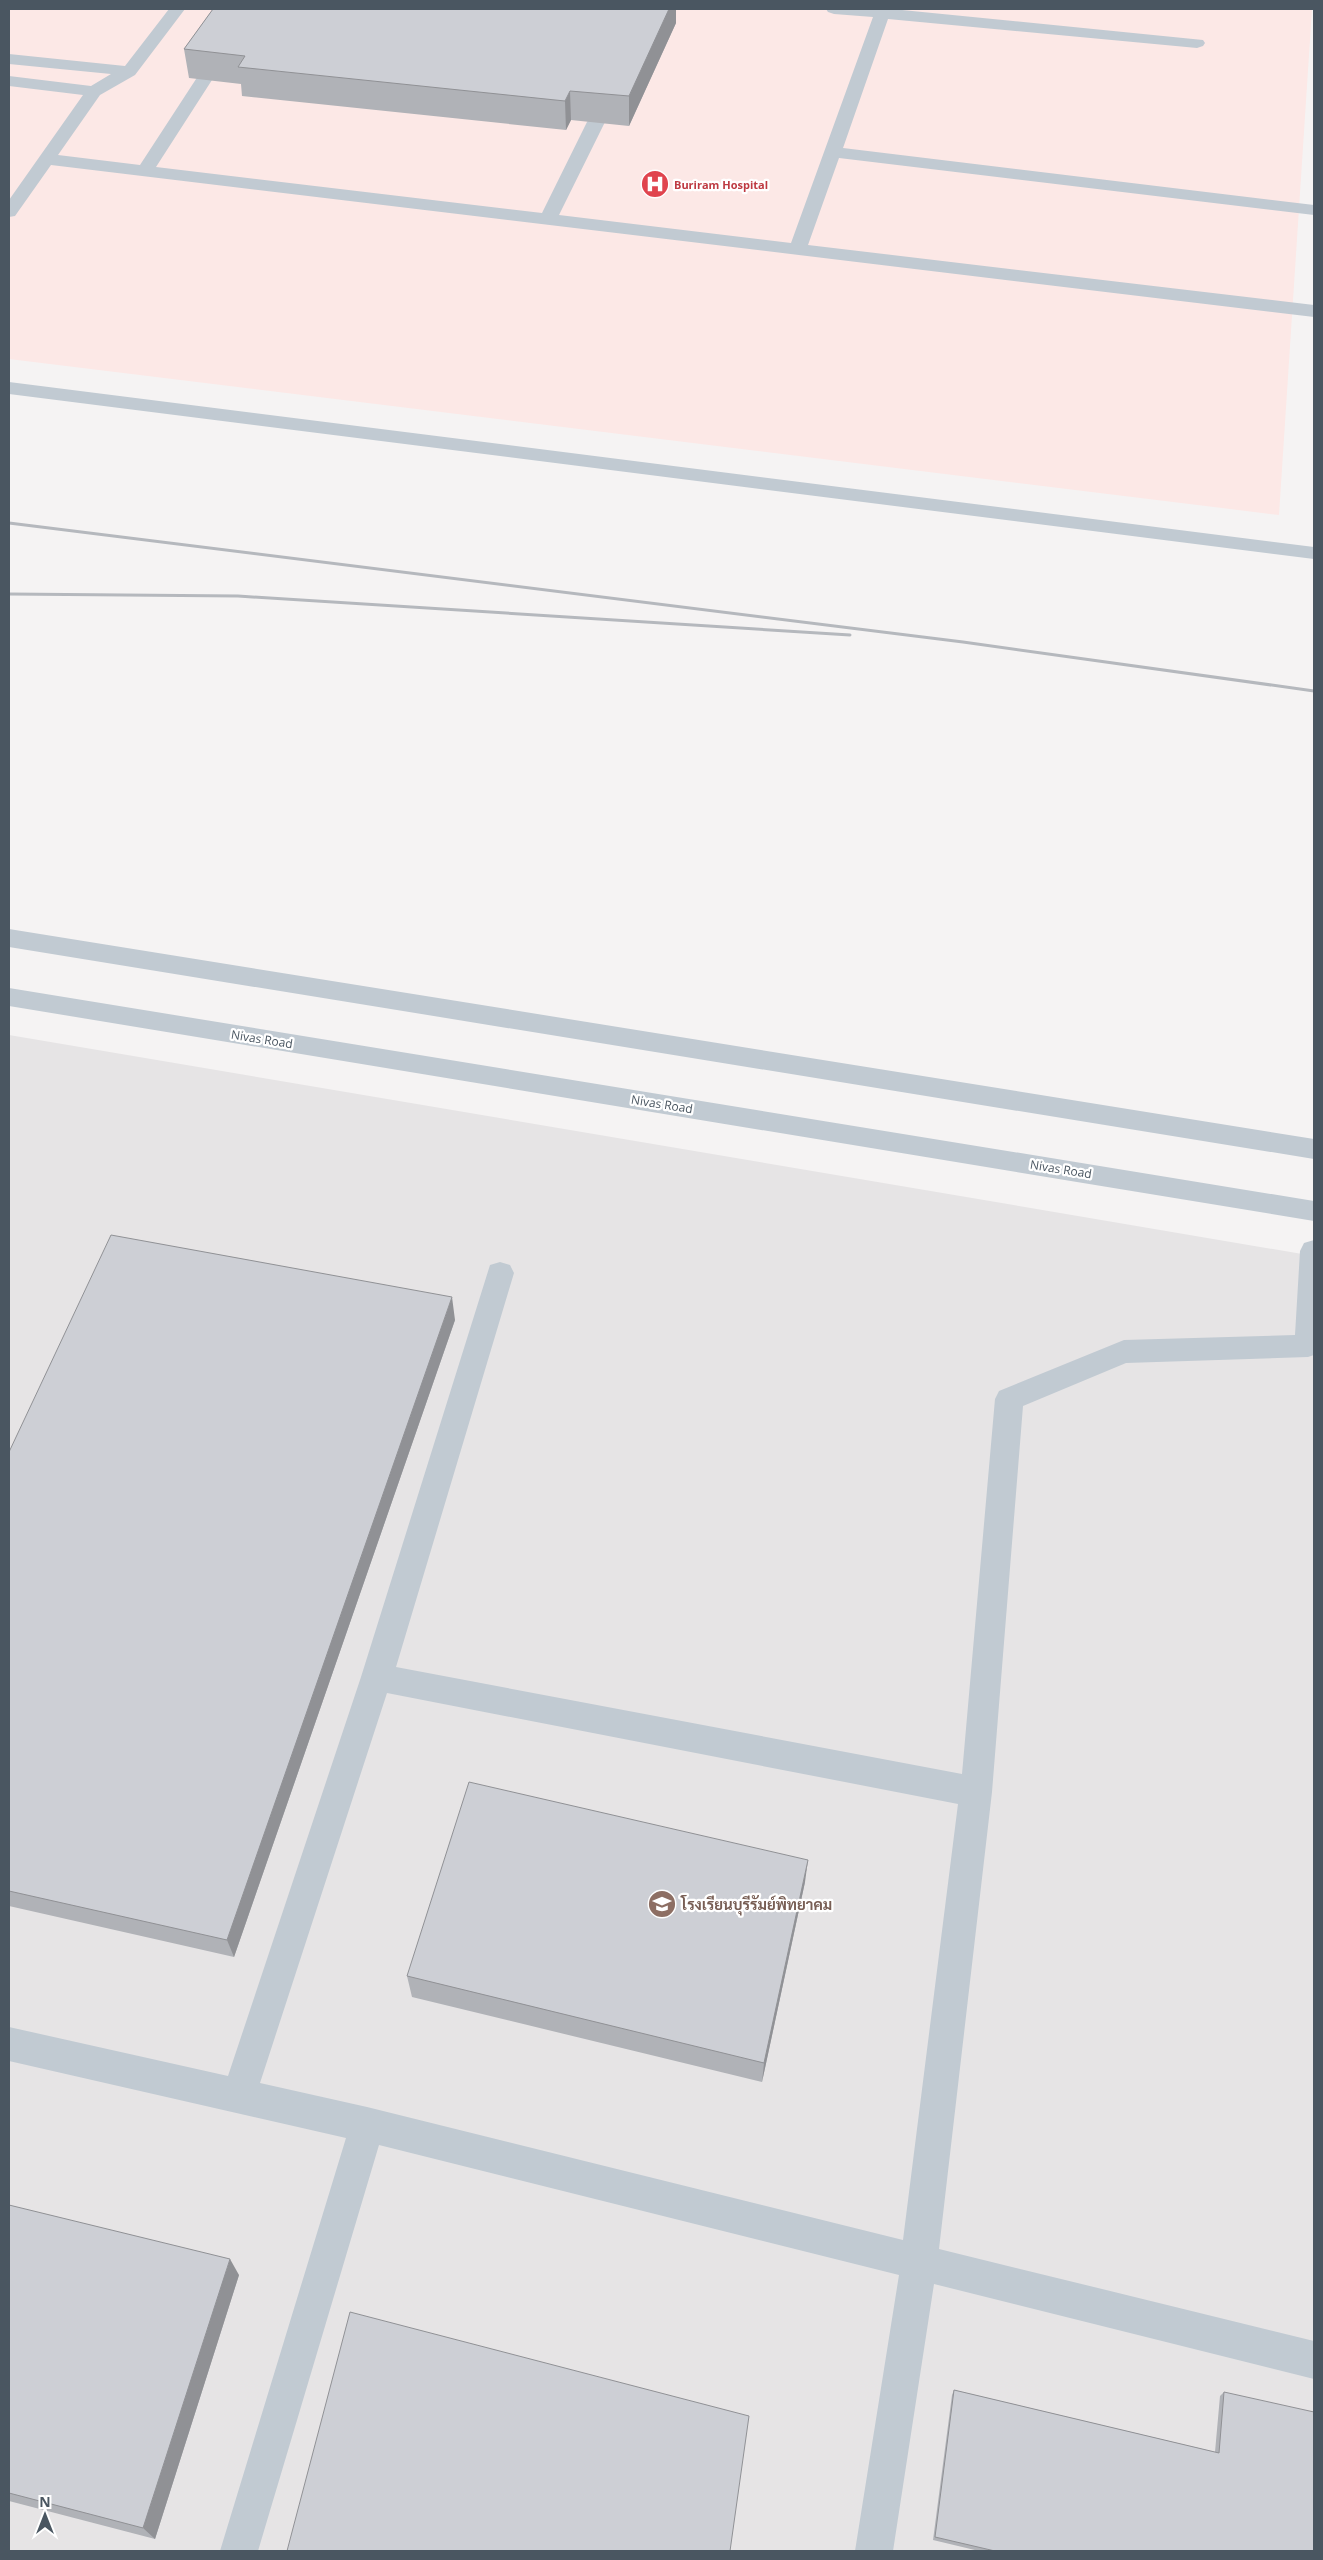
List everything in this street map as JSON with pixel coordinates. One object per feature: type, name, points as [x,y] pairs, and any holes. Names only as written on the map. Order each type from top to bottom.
[{"type":"street","points":[[9,212],[94,91],[129,71],[174,9]]},
{"type":"street","points":[[834,9],[883,11],[1197,43]]},
{"type":"street","points":[[798,248],[883,11]]},
{"type":"street","points":[[9,59],[129,71]]},
{"type":"street","points":[[9,80],[94,91]]},
{"type":"street","points":[[145,171],[204,80]]},
{"type":"street","points":[[549,218],[596,122]]},
{"type":"street","points":[[832,152],[1314,210]]},
{"type":"street","points":[[46,159],[1314,311]]},
{"type":"street","points":[[9,388],[1314,553]]},
{"type":"street","points":[[9,938],[1314,1149]]},
{"type":"street","name":"Nivas Road","points":[[9,997],[1314,1211]]},
{"type":"street","points":[[874,2551],[919,2261],[976,1792],[1009,1399],[1124,1352],[1311,1347],[1314,1251]]},
{"type":"street","points":[[239,2094],[377,1676],[500,1273]]},
{"type":"street","points":[[377,1676],[976,1792]]},
{"type":"street","points":[[9,2044],[239,2094],[1314,2360]]},
{"type":"street","points":[[239,2551],[367,2125]]},
{"type":"shaded area","name":"Buriram Hospital","points":[[9,9],[1312,9],[1279,515],[9,359]]},
{"type":"shaded area","name":"โรงเรียนบุรีรัมย์พิทยาคม","points":[[9,1035],[1314,1256],[1314,2551],[9,2551]]},
{"type":"building","points":[[213,9],[669,9],[629,96],[570,91],[565,101],[238,67],[245,56],[184,49]]},
{"type":"building","points":[[111,1235],[452,1297],[227,1940],[9,1891],[9,1452]]},
{"type":"building","points":[[469,1782],[808,1860],[764,2063],[407,1976]]},
{"type":"building","points":[[9,2205],[230,2259],[143,2528],[9,2493]]},
{"type":"building","points":[[350,2312],[749,2416],[730,2551],[287,2551]]},
{"type":"building","points":[[954,2390],[1219,2453],[1224,2392],[1314,2412],[1314,2551],[995,2551],[935,2537]]},
{"type":"railway","points":[[9,523],[963,642],[1314,691]]},
{"type":"railway","points":[[9,594],[238,596],[850,635]]},
{"type":"place","name":"Buriram Hospital","points":[[655,184]]},
{"type":"place","name":"โรงเรียนบุรีรัมย์พิทยาคม","points":[[662,1904]]}]
